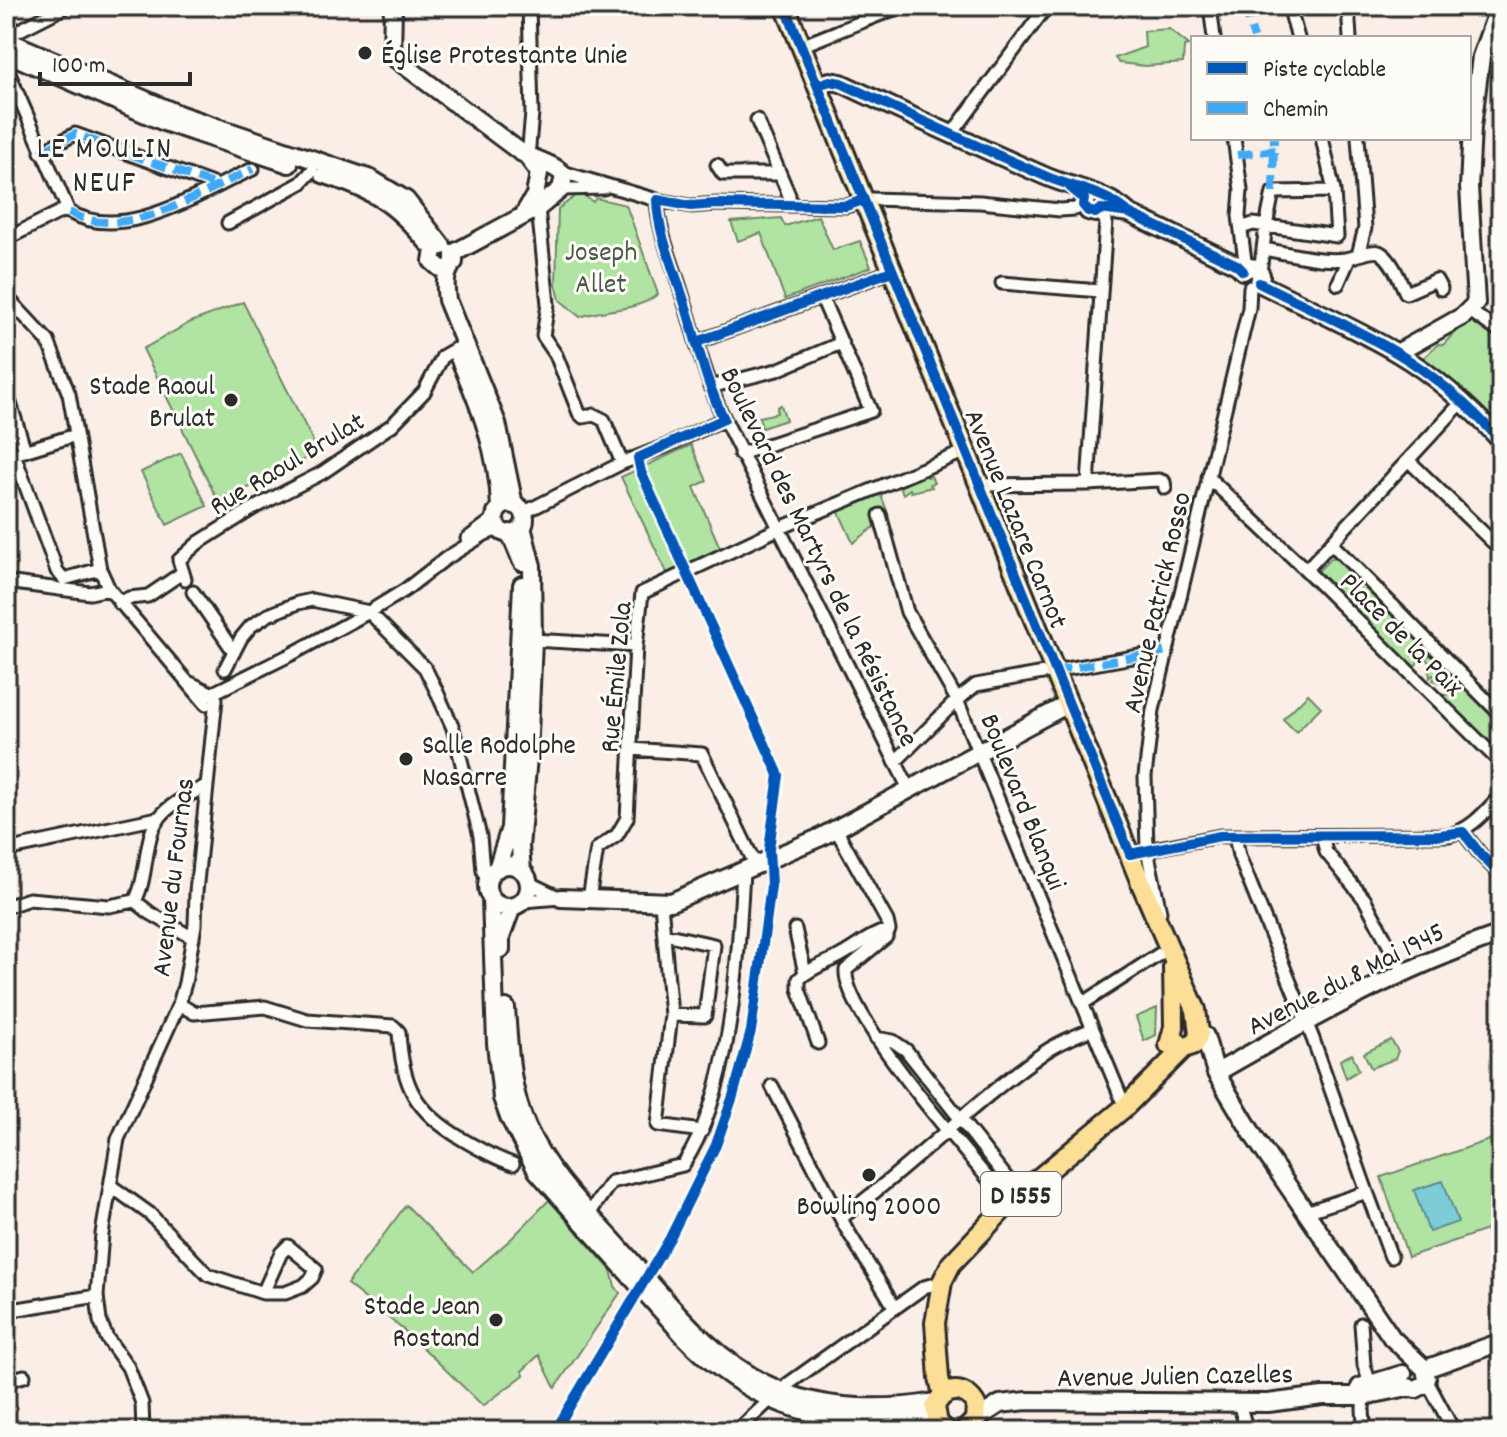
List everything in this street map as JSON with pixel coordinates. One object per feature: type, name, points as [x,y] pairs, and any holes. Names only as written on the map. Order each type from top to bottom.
[{"type":"main road","points":[[393,6],[392,56],[528,157],[550,180],[531,210],[444,257],[436,280],[437,304],[480,407],[522,562],[521,638],[510,828],[492,883],[500,1081],[509,1117],[526,1152],[553,1189],[691,1344],[725,1374],[819,1414],[882,1424],[977,1410],[970,1427]]},
{"type":"main road","name":"Avenue Lazare Carnot","points":[[785,6],[1054,671],[1138,852],[1168,946],[1186,1036]]},
{"type":"main road","points":[[1397,353],[1467,313],[1476,303],[1469,187],[1472,127],[1481,57],[1499,6]]},
{"type":"main road","points":[[6,39],[181,115],[371,179],[406,200],[444,257],[447,300],[497,423],[509,519],[532,566],[533,640],[520,847],[529,889],[504,925],[501,948],[508,1049],[515,1095],[540,1155],[589,1214],[714,1350],[776,1396],[948,1412]]},
{"type":"main road","points":[[6,52],[164,122],[382,197],[444,257]]},
{"type":"main road","points":[[818,85],[830,81],[841,83],[1067,185],[1093,203],[1129,213],[1237,265],[1252,276],[1397,353],[1462,402],[1501,441]]},
{"type":"main road","points":[[561,898],[671,902],[836,829],[1068,704]]},
{"type":"main road","points":[[492,883],[510,866],[525,877]]},
{"type":"main road","points":[[492,883],[504,907],[517,904]]},
{"type":"main road","name":"Avenue du 8 Mai 1945","points":[[1216,1073],[1403,972],[1501,934]]},
{"type":"main road","points":[[1186,1036],[1205,1036],[1216,1073],[1416,1377]]},
{"type":"main road","name":"D 1555","points":[[948,1412],[935,1323],[942,1282],[951,1264],[972,1239],[1015,1199],[1125,1107],[1157,1076],[1186,1036]]},
{"type":"main road","points":[[1416,1377],[1501,1342]]},
{"type":"main road","points":[[1416,1377],[1501,1350]]},
{"type":"main road","name":"Avenue Julien Cazelles","points":[[970,1427],[1000,1404],[1027,1401],[1239,1403],[1367,1390],[1416,1377]]},
{"type":"main road","name":"Avenue Julien Cazelles","points":[[948,1412],[1027,1401]]},
{"type":"street","points":[[6,39],[67,6]]},
{"type":"street","points":[[528,157],[532,113],[529,6]]},
{"type":"street","points":[[801,46],[875,11],[901,6]]},
{"type":"street","points":[[951,135],[1047,6]]},
{"type":"street","points":[[1210,6],[1214,36]]},
{"type":"street","points":[[1289,6],[1297,36]]},
{"type":"street","points":[[1348,6],[1350,36]]},
{"type":"street","points":[[6,67],[69,212]]},
{"type":"street","points":[[757,120],[790,200]]},
{"type":"street","points":[[41,152],[75,134],[215,185]]},
{"type":"street","points":[[1234,140],[1241,190],[1240,222],[1252,276]]},
{"type":"street","points":[[1240,222],[1337,236],[1334,191],[1322,140]]},
{"type":"street","points":[[1338,284],[1364,236],[1358,140]]},
{"type":"street","points":[[717,165],[723,174],[780,174]]},
{"type":"street","points":[[6,239],[62,211],[89,221],[116,222],[146,218],[253,169]]},
{"type":"street","points":[[228,223],[301,183],[312,171]]},
{"type":"street","points":[[550,180],[617,188],[691,206],[790,200],[846,206],[863,200],[980,202],[1069,210],[1093,203],[1106,221],[1088,484]]},
{"type":"street","points":[[1252,276],[1263,249],[1273,192],[1334,191]]},
{"type":"street","name":"Boulevard des Martyrs de la Résistance","points":[[657,200],[665,238],[710,387],[740,454],[909,789]]},
{"type":"street","points":[[531,210],[548,304],[543,336],[556,355],[579,413],[583,417],[600,416],[609,428],[622,463]]},
{"type":"street","points":[[1263,249],[1335,260],[1377,251],[1392,265],[1406,293],[1436,280],[1441,289]]},
{"type":"street","points":[[697,342],[892,271]]},
{"type":"street","name":"Avenue Patrick Rosso","points":[[1138,852],[1153,710],[1249,308],[1252,276]]},
{"type":"street","points":[[1002,283],[1100,291]]},
{"type":"street","points":[[6,296],[48,341],[69,394],[100,569],[109,589],[188,682],[210,699],[369,612],[509,519],[622,463],[724,419]]},
{"type":"street","points":[[740,454],[871,411],[822,298]]},
{"type":"street","points":[[1467,313],[1501,329]]},
{"type":"street","points":[[710,387],[777,370],[841,343]]},
{"type":"street","name":"Rue Raoul Brulat","points":[[119,603],[129,598],[148,596],[184,576],[179,560],[198,543],[252,509],[322,473],[392,425],[424,392],[443,356],[455,349]]},
{"type":"street","points":[[6,390],[15,454],[57,571],[64,579],[100,569]]},
{"type":"street","points":[[1306,570],[1462,402]]},
{"type":"street","points":[[15,454],[76,435]]},
{"type":"street","points":[[778,529],[966,451]]},
{"type":"street","points":[[1408,460],[1501,550]]},
{"type":"street","name":"Place de la Paix","points":[[1208,477],[1501,763]]},
{"type":"street","points":[[979,485],[1159,480],[1164,482],[1165,488]]},
{"type":"street","name":"Boulevard Blanqui","points":[[880,515],[907,612],[957,700],[1125,1107]]},
{"type":"street","name":"Rue Émile Zola","points":[[589,899],[597,849],[617,835],[627,818],[636,646],[642,593],[778,529]]},
{"type":"street","name":"Place de la Paix","points":[[1331,543],[1501,715]]},
{"type":"street","points":[[6,582],[90,593],[109,589]]},
{"type":"street","points":[[193,592],[234,652]]},
{"type":"street","points":[[225,669],[251,626],[268,615],[298,603],[312,600],[369,612],[425,668],[453,728],[480,836],[483,871],[492,883]]},
{"type":"street","points":[[533,640],[636,646]]},
{"type":"street","points":[[895,762],[976,685],[1167,651]]},
{"type":"street","name":"Avenue du Fournas","points":[[143,1431],[142,1403],[128,1367],[107,1338],[100,1321],[97,1296],[102,1234],[118,1139],[179,1004],[193,938],[207,785],[210,699]]},
{"type":"street","points":[[589,1214],[611,1182],[683,1165],[699,1142],[730,1028],[749,868],[702,754],[631,749]]},
{"type":"street","points":[[135,901],[143,882],[152,832],[158,818],[207,785]]},
{"type":"street","points":[[1138,852],[1220,836],[1440,835],[1463,832],[1501,795]]},
{"type":"street","points":[[6,850],[158,818]]},
{"type":"street","points":[[836,829],[888,926],[886,937],[846,970],[845,977],[855,1004],[876,1038],[949,1130],[1015,1199]]},
{"type":"street","points":[[1463,832],[1501,875]]},
{"type":"street","points":[[1235,836],[1239,856],[1306,1023],[1391,1257]]},
{"type":"street","points":[[1322,836],[1326,852],[1365,900],[1403,972]]},
{"type":"street","points":[[525,877],[561,898]]},
{"type":"street","points":[[517,904],[561,898]]},
{"type":"street","points":[[6,907],[29,899],[109,906],[135,901],[193,938]]},
{"type":"street","points":[[661,903],[671,1015],[658,1125],[702,1131]]},
{"type":"street","points":[[818,1043],[799,989],[799,979],[888,926]]},
{"type":"street","points":[[795,929],[805,973]]},
{"type":"street","points":[[664,934],[714,945],[705,1016],[671,1015]]},
{"type":"street","points":[[1082,1004],[1168,946]]},
{"type":"street","points":[[835,959],[846,970]]},
{"type":"street","points":[[179,1004],[194,1013],[265,1007],[307,1020],[397,1028],[407,1084],[424,1112],[473,1146],[513,1164]]},
{"type":"street","points":[[841,1218],[1042,1053],[1092,1029]]},
{"type":"street","points":[[876,1038],[893,1041],[906,1050],[960,1119],[1015,1199]]},
{"type":"street","points":[[772,1086],[841,1218],[895,1308]]},
{"type":"street","points":[[111,1186],[150,1214],[208,1275],[263,1293],[285,1293],[303,1286],[316,1269],[288,1246],[281,1253],[263,1293]]},
{"type":"street","points":[[1311,1219],[1367,1192]]},
{"type":"street","points":[[737,1431],[788,1384],[924,1287],[942,1282]]},
{"type":"street","points":[[6,1311],[97,1296]]},
{"type":"street","points":[[1361,1324],[1367,1390],[1366,1431]]},
{"type":"street","points":[[6,1381],[24,1376]]},
{"type":"street","points":[[1416,1377],[1454,1431]]},
{"type":"street","points":[[1239,1403],[1247,1431]]},
{"type":"green space","points":[[1169,29],[1189,45],[1184,46],[1183,63],[1146,66],[1119,63],[1115,58],[1145,47],[1144,31]]},
{"type":"green space","name":"Joseph Allet","points":[[577,195],[583,195],[593,202],[596,198],[626,205],[658,294],[631,307],[580,317],[560,300],[556,284],[558,209]]},
{"type":"green space","points":[[818,216],[833,250],[860,241],[871,267],[785,299],[761,233],[738,241],[731,222],[781,218],[785,226]]},
{"type":"green space","name":"Stade Raoul Brulat","points":[[243,302],[318,451],[267,481],[217,499],[143,349],[191,322]]},
{"type":"green space","points":[[1479,319],[1497,339],[1501,336],[1501,433],[1423,358],[1438,344],[1443,345],[1457,330],[1457,324]]},
{"type":"green space","points":[[781,405],[786,420],[762,428],[759,417],[777,413],[777,407]]},
{"type":"green space","points":[[691,445],[707,481],[694,487],[720,548],[667,573],[621,477]]},
{"type":"green space","points":[[181,453],[207,506],[167,525],[141,472]]},
{"type":"green space","points":[[926,474],[927,477],[931,476],[932,487],[911,492],[910,489],[903,494],[899,485]]},
{"type":"green space","points":[[880,493],[889,516],[853,543],[838,510]]},
{"type":"green space","points":[[1331,558],[1338,559],[1430,651],[1423,654],[1414,668],[1320,576],[1319,570]]},
{"type":"green space","points":[[1432,654],[1457,678],[1452,685],[1446,679],[1439,682],[1433,680],[1433,675],[1430,678],[1432,665],[1425,658]]},
{"type":"green space","points":[[1460,681],[1501,722],[1501,736],[1490,742],[1443,696],[1451,693]]},
{"type":"green space","points":[[1308,694],[1321,707],[1296,732],[1283,719]]},
{"type":"green space","points":[[1157,1008],[1156,1035],[1144,1041],[1136,1017]]},
{"type":"green space","points":[[1391,1040],[1398,1051],[1395,1059],[1371,1068],[1364,1053]]},
{"type":"green space","points":[[1352,1054],[1359,1070],[1346,1078],[1340,1060]]},
{"type":"green space","points":[[1501,1136],[1501,1225],[1408,1257],[1381,1177]]},
{"type":"green space","name":"Stade Jean Rostand","points":[[549,1200],[611,1270],[620,1293],[555,1388],[539,1355],[522,1371],[524,1375],[483,1406],[412,1337],[347,1284],[406,1205],[473,1272]]},
{"type":"water","points":[[1443,1181],[1458,1222],[1429,1232],[1414,1190]]},
{"type":"marked path","points":[[1244,6],[1253,36]]},
{"type":"marked path","points":[[41,152],[75,134],[215,185]]},
{"type":"marked path","points":[[1273,192],[1274,140]]},
{"type":"marked path","points":[[1237,155],[1275,150]]},
{"type":"marked path","points":[[69,212],[91,220],[114,222],[138,219],[187,201],[253,169]]},
{"type":"marked path","points":[[1054,671],[1167,651]]},
{"type":"cycle path","points":[[785,6],[1130,854],[1220,836],[1440,835],[1463,832],[1501,875]]},
{"type":"cycle path","points":[[818,85],[830,81],[841,83],[1045,176],[1100,195],[1129,213]]},
{"type":"cycle path","points":[[1070,187],[1084,199],[1083,205],[1088,211],[1095,213],[1101,209],[1129,213],[1237,265],[1243,271]]},
{"type":"cycle path","points":[[555,1431],[670,1238],[716,1145],[751,1031],[771,886],[769,849],[779,775],[641,472],[638,458],[724,419],[706,376],[667,251],[657,200],[691,206],[846,206],[863,200]]},
{"type":"cycle path","points":[[697,342],[892,271]]},
{"type":"cycle path","points":[[1259,283],[1363,334],[1411,362],[1452,393],[1501,441]]},
{"type":"place","name":"Église Protestante Unie","points":[[365,53]]},
{"type":"place","name":"Stade Raoul Brulat","points":[[231,400]]},
{"type":"place","name":"Salle Rodolphe Nasarre","points":[[406,759]]},
{"type":"place","name":"Bowling 2000","points":[[869,1175]]},
{"type":"place","name":"Stade Jean Rostand","points":[[496,1320]]},
{"type":"district","name":"LE MOULIN NEUF","points":[[105,164]]}]
